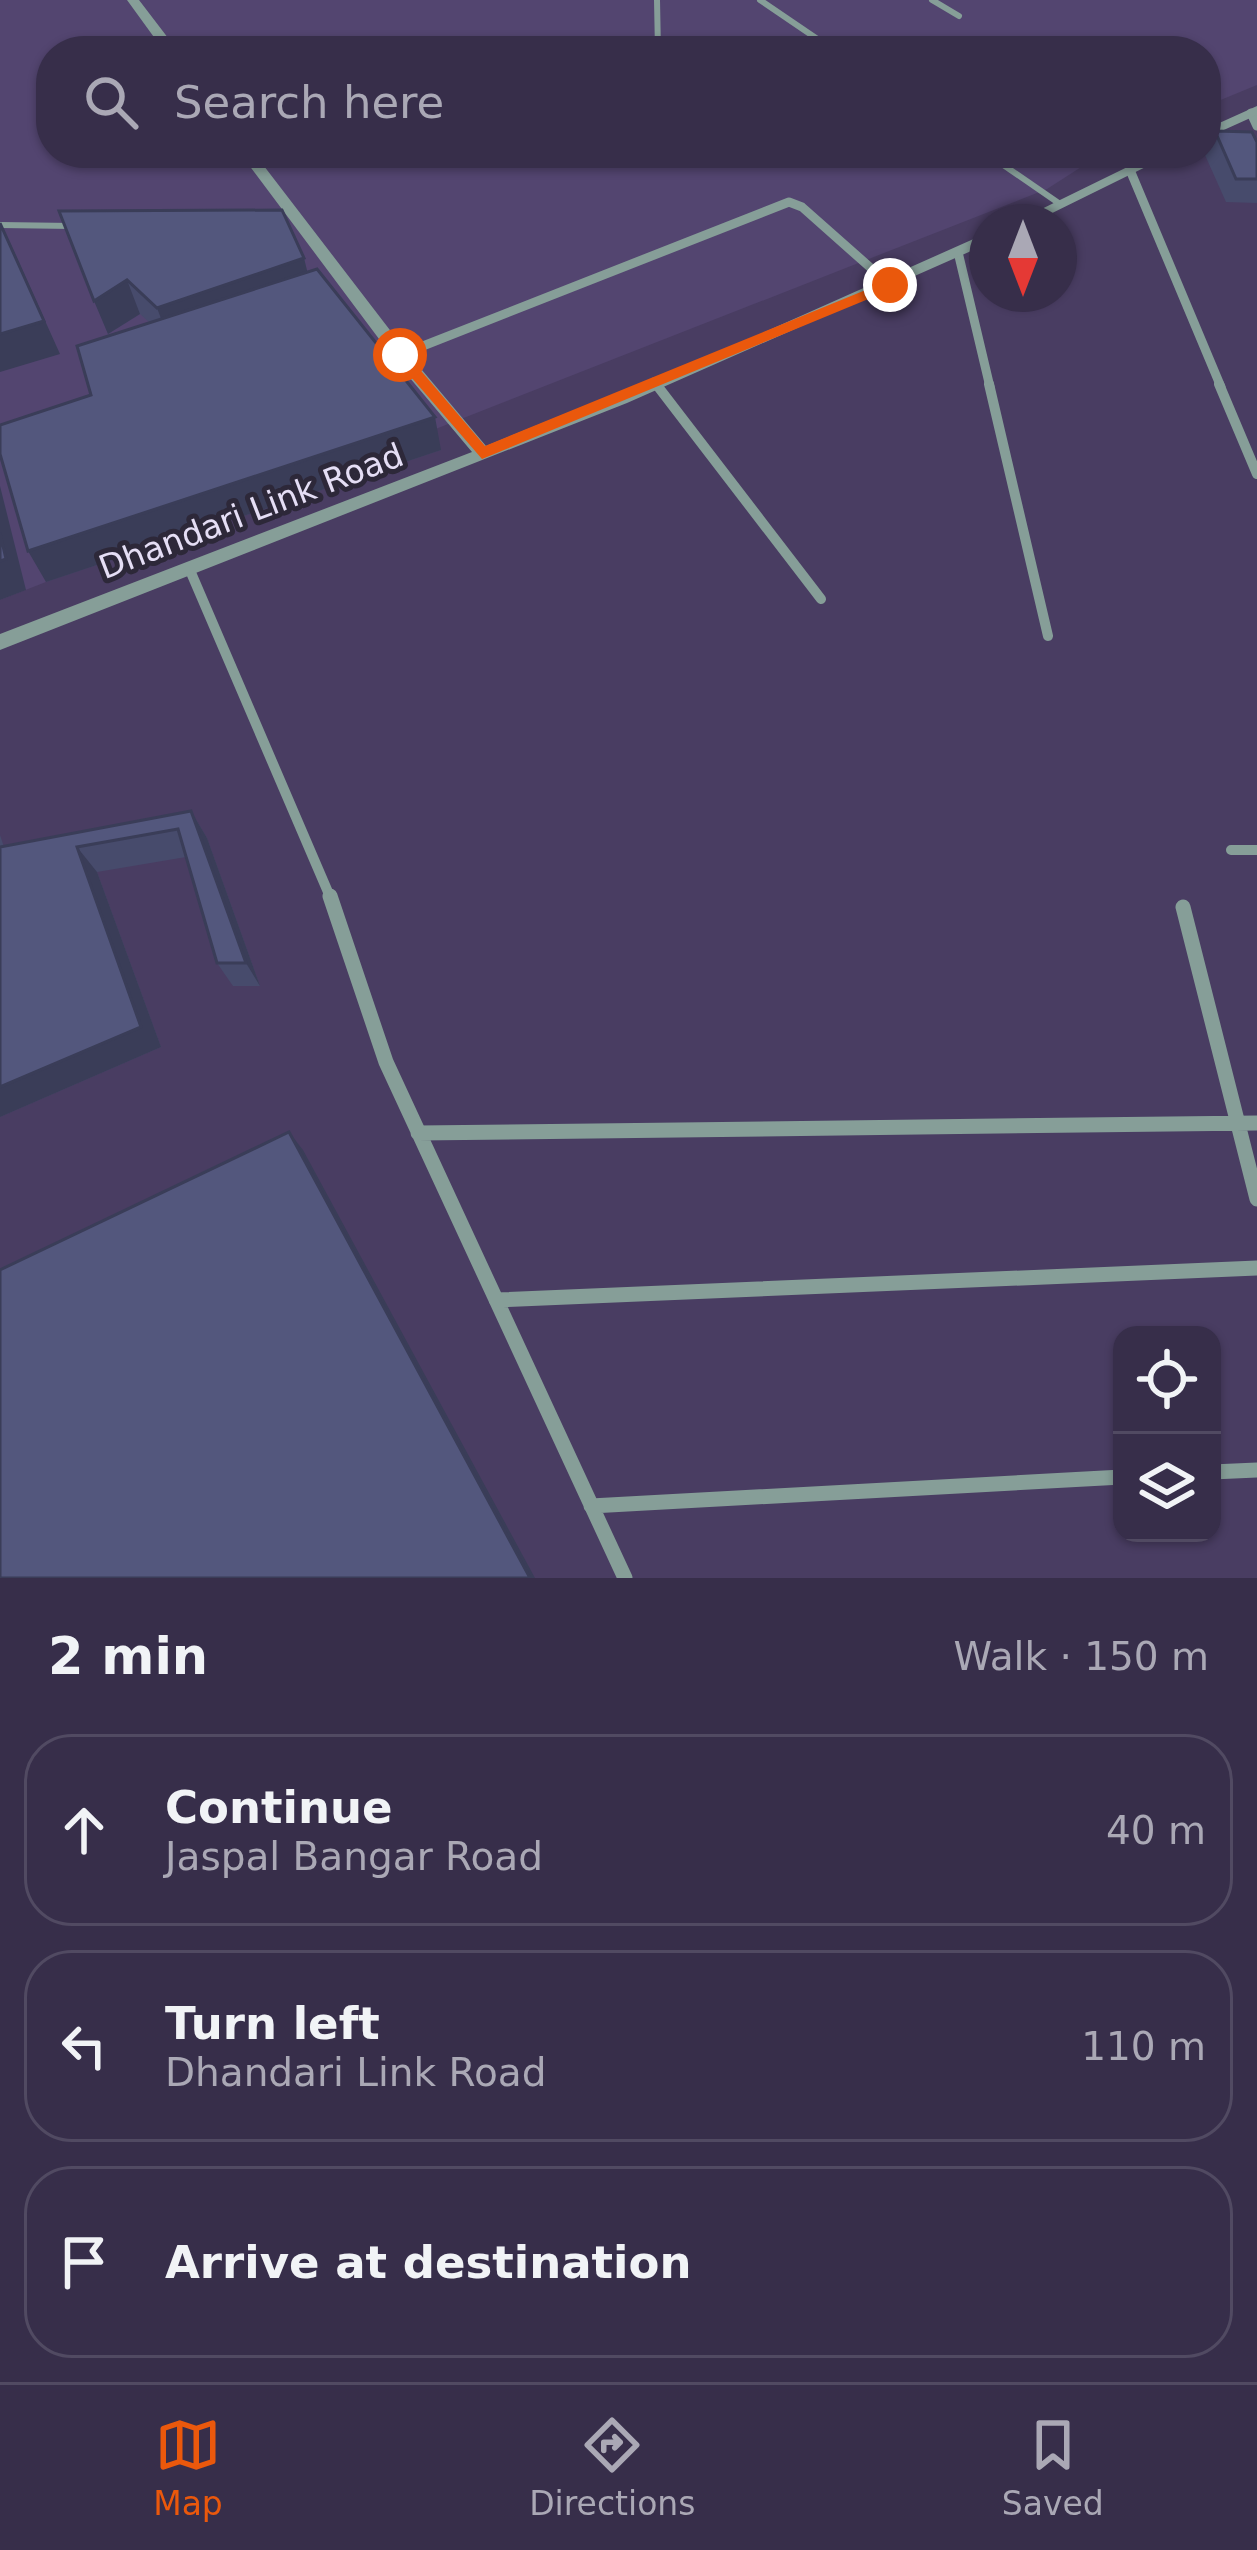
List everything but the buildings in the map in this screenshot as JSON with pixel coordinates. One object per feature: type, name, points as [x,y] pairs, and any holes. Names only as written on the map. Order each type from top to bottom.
[{"type":"street","points":[[133,0],[160,36]]},
{"type":"street","points":[[1221,128],[1255,116]]},
{"type":"street","points":[[258,168],[400,355],[482,453]]},
{"type":"street","points":[[1060,203],[1134,168]]},
{"type":"street","points":[[1130,170],[1257,473]]},
{"type":"street","points":[[400,355],[788,202],[802,207],[890,285]]},
{"type":"street","name":"Dhandari Link Road","points":[[0,642],[482,453],[890,285],[969,247]]},
{"type":"street","points":[[958,252],[1048,636]]},
{"type":"street","points":[[653,382],[821,599]]},
{"type":"street","points":[[189,568],[335,908],[386,1062],[625,1578]]},
{"type":"street","points":[[1231,850],[1257,850]]},
{"type":"street","points":[[1183,907],[1257,1199]]},
{"type":"street","points":[[418,1133],[1257,1123]]},
{"type":"street","points":[[496,1300],[1257,1268]]},
{"type":"street","points":[[1221,1472],[1257,1470]]},
{"type":"street","points":[[592,1506],[1113,1477]]},
{"type":"lane","points":[[657,0],[658,36]]},
{"type":"lane","points":[[760,0],[813,36]]},
{"type":"lane","points":[[932,0],[959,16]]},
{"type":"lane","points":[[1008,168],[1060,203]]},
{"type":"lane","points":[[0,225],[94,226]]},
{"type":"lane","points":[[280,229],[304,229]]},
{"type":"shaded area","points":[[0,0],[1257,0],[1257,85],[1221,100],[1221,36],[36,36],[36,168],[1080,168],[1047,189],[1009,204],[969,204],[969,220],[0,600]]},
{"type":"route","points":[[400,355],[482,453],[890,285]]}]
